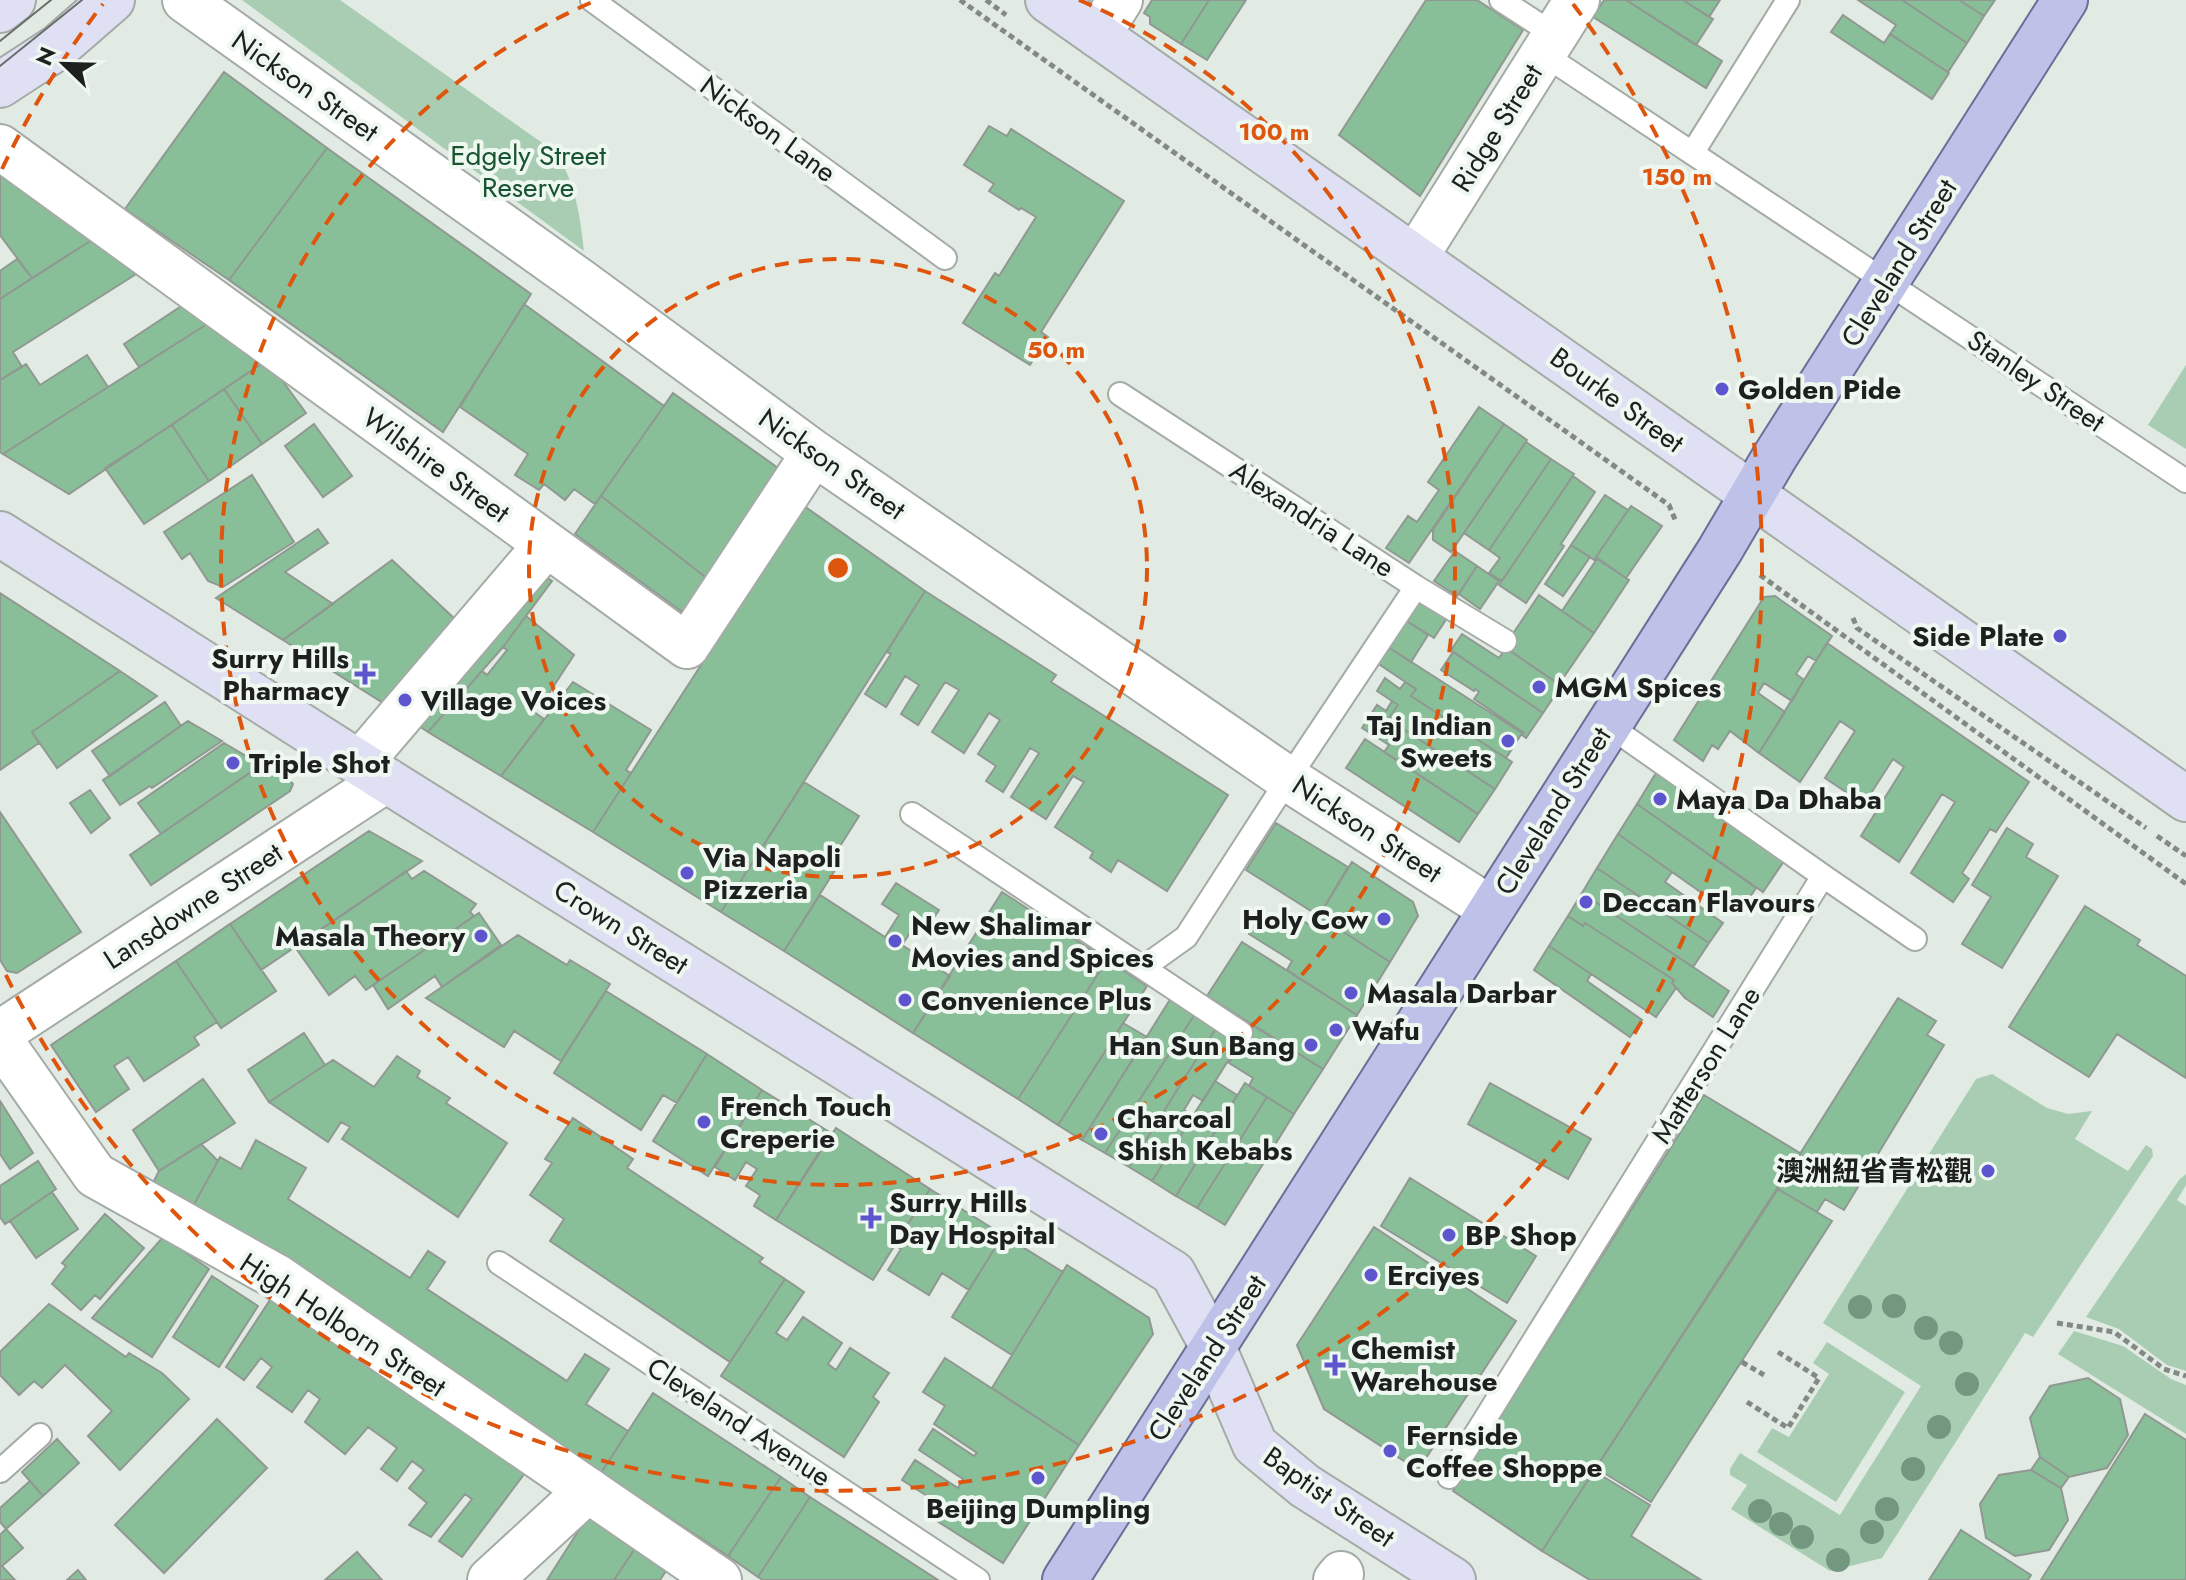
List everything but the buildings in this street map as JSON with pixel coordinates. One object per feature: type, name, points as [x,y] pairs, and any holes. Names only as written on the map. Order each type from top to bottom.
[{"type":"main road","name":"Cleveland Street","points":[[1065,1580],[1720,550],[1751,496],[2065,0]]},
{"type":"street","points":[[0,10],[13,0]]},
{"type":"street","points":[[0,85],[58,47],[112,0]]},
{"type":"street","name":"Nickson Street","points":[[185,0],[581,282],[814,453],[1288,779],[1491,909]]},
{"type":"street","name":"Bourke Street","points":[[1048,0],[1109,18],[1416,256],[1751,496],[2186,799]]},
{"type":"street","name":"Ridge Street","points":[[1416,256],[1558,29]]},
{"type":"street","name":"Wilshire Street","points":[[0,147],[687,646],[814,453]]},
{"type":"street","name":"Crown Street","points":[[0,534],[373,772],[1173,1273],[1213,1347]]},
{"type":"street","name":"Lansdowne Street","points":[[0,1033],[373,772],[546,545]]},
{"type":"street","name":"High Holborn Street","points":[[0,1040],[95,1175],[277,1277],[719,1580]]},
{"type":"street","name":"Baptist Street","points":[[1213,1347],[1255,1445],[1305,1486],[1453,1580]]},
{"type":"street","points":[[490,1580],[588,1490]]},
{"type":"lane","name":"Nickson Lane","points":[[592,0],[945,258]]},
{"type":"lane","name":"Stanley Street","points":[[1501,0],[1558,29],[1693,152],[2186,481]]},
{"type":"lane","points":[[1693,152],[1788,0]]},
{"type":"lane","name":"Alexandria Lane","points":[[1120,394],[1416,587],[1505,641]]},
{"type":"lane","points":[[1144,967],[1186,937],[1416,587]]},
{"type":"lane","points":[[1608,725],[1915,939]]},
{"type":"lane","points":[[912,814],[1241,1033]]},
{"type":"lane","name":"Matterson Lane","points":[[1449,1477],[1823,876]]},
{"type":"lane","name":"Cleveland Avenue","points":[[499,1263],[978,1580]]},
{"type":"lane","points":[[0,1471],[40,1435]]},
{"type":"path","points":[[960,0],[1669,505],[1676,522]]},
{"type":"path","points":[[1760,575],[2186,884]]},
{"type":"path","points":[[2057,1323],[2114,1332],[2164,1369],[2186,1376]]},
{"type":"path","points":[[1747,1402],[1788,1428],[1819,1378],[1778,1352]]},
{"type":"path","points":[[1742,1362],[1764,1375]]},
{"type":"green space","name":"Edgely Street Reserve","points":[[242,0],[340,0],[555,152],[572,187],[584,251]]},
{"type":"green space","points":[[2186,365],[2186,449],[2148,425]]},
{"type":"green space","points":[[1992,1074],[2047,1108],[2068,1114],[2092,1111],[2075,1139],[2128,1171],[2146,1145],[2152,1149],[2153,1156],[2033,1337],[2025,1333],[1882,1558],[1830,1571],[1731,1509],[1747,1485],[1730,1475],[1730,1469],[1740,1453],[1840,1515],[1921,1386],[1823,1323],[1976,1079]]},
{"type":"green space","points":[[2186,1174],[2186,1185],[2177,1200],[2186,1206],[2186,1371],[2167,1365],[2119,1329],[2086,1317]]},
{"type":"green space","points":[[2074,1331],[2123,1346],[2171,1379],[2186,1385],[2186,1434],[2058,1354]]},
{"type":"green space","points":[[1827,1342],[1905,1392],[1836,1502],[1757,1452],[1772,1428],[1789,1437],[1829,1374],[1813,1363]]},
{"type":"tram line","points":[[0,41],[51,0]]},
{"type":"tram line","points":[[0,66],[82,0]]},
{"type":"place","name":"Golden Pide","points":[[1722,389]]},
{"type":"place","name":"Side Plate","points":[[2060,636]]},
{"type":"place","name":"Surry Hills Pharmacy","points":[[365,674]]},
{"type":"place","name":"MGM Spices","points":[[1539,687]]},
{"type":"place","name":"Village Voices","points":[[405,700]]},
{"type":"place","name":"Taj Indian Sweets","points":[[1508,741]]},
{"type":"place","name":"Triple Shot","points":[[233,763]]},
{"type":"place","name":"Maya Da Dhaba","points":[[1660,799]]},
{"type":"place","name":"Via Napoli Pizzeria","points":[[687,873]]},
{"type":"place","name":"Deccan Flavours","points":[[1586,902]]},
{"type":"place","name":"Holy Cow","points":[[1384,919]]},
{"type":"place","name":"Masala Theory","points":[[481,936]]},
{"type":"place","name":"New Shalimar Movies and Spices","points":[[895,941]]},
{"type":"place","name":"Masala Darbar","points":[[1351,993]]},
{"type":"place","name":"Convenience Plus","points":[[905,1000]]},
{"type":"place","name":"Wafu","points":[[1336,1030]]},
{"type":"place","name":"Han Sun Bang","points":[[1311,1045]]},
{"type":"place","name":"French Touch Creperie","points":[[704,1122]]},
{"type":"place","name":"Charcoal Shish Kebabs","points":[[1101,1134]]},
{"type":"place","name":"澳洲紐省青松觀","points":[[1988,1171]]},
{"type":"place","name":"Surry Hills Day Hospital","points":[[871,1218]]},
{"type":"place","name":"BP Shop","points":[[1449,1235]]},
{"type":"place","name":"Erciyes","points":[[1371,1275]]},
{"type":"place","name":"Chemist Warehouse","points":[[1335,1365]]},
{"type":"place","name":"Fernside Coffee Shoppe","points":[[1390,1451]]},
{"type":"place","name":"Beijing Dumpling","points":[[1038,1478]]}]
